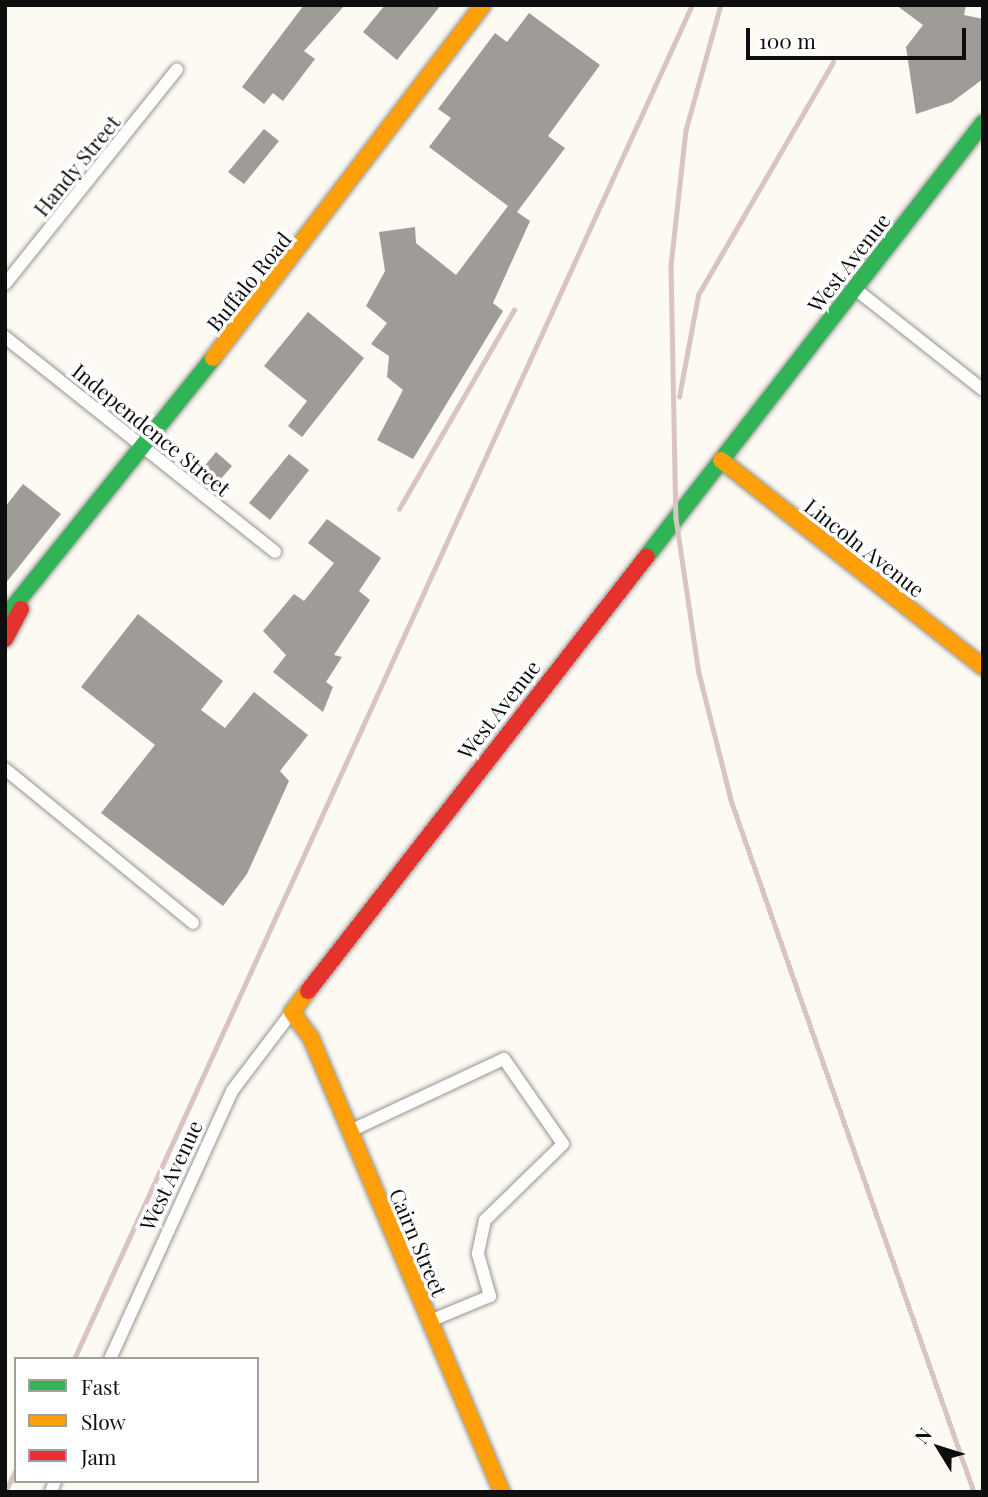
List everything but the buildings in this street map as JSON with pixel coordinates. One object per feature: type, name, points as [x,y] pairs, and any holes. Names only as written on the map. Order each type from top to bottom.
[{"type":"street","name":"Buffalo Road","points":[[5,617],[39,578],[340,199],[483,5]]},
{"type":"street","name":"Handy Street","points":[[5,284],[177,69]]},
{"type":"street","name":"West Avenue","points":[[111,1357],[232,1091],[983,124]]},
{"type":"street","points":[[854,288],[983,390]]},
{"type":"street","name":"Independence Street","points":[[5,337],[275,552]]},
{"type":"street","name":"Lincoln Avenue","points":[[722,460],[983,667]]},
{"type":"street","name":"Buffalo Road","points":[[5,639],[39,578]]},
{"type":"street","points":[[7,774],[193,923]]},
{"type":"street","name":"Cairn Street","points":[[292,1012],[311,1038],[502,1492]]},
{"type":"street","points":[[350,1131],[504,1059],[563,1144],[482,1227],[478,1254],[490,1296],[430,1321]]},
{"type":"railway","points":[[75,1357],[692,5]]},
{"type":"railway","points":[[721,5],[686,130],[671,265],[676,518],[699,673],[732,803],[974,1492]]},
{"type":"railway","points":[[679,397],[698,295],[833,62]]},
{"type":"railway","points":[[399,509],[514,310]]},
{"type":"railway","points":[[5,1492],[14,1473]]},
{"type":"traffic: fast","points":[[647,556],[983,123]]},
{"type":"traffic: fast","points":[[5,617],[213,358]]},
{"type":"traffic: slow","points":[[213,358],[483,5]]},
{"type":"traffic: slow","points":[[721,460],[983,667]]},
{"type":"traffic: slow","points":[[308,991],[292,1012],[311,1038],[502,1492]]},
{"type":"traffic: jam","points":[[308,991],[647,556]]},
{"type":"traffic: jam","points":[[5,639],[21,609]]}]
